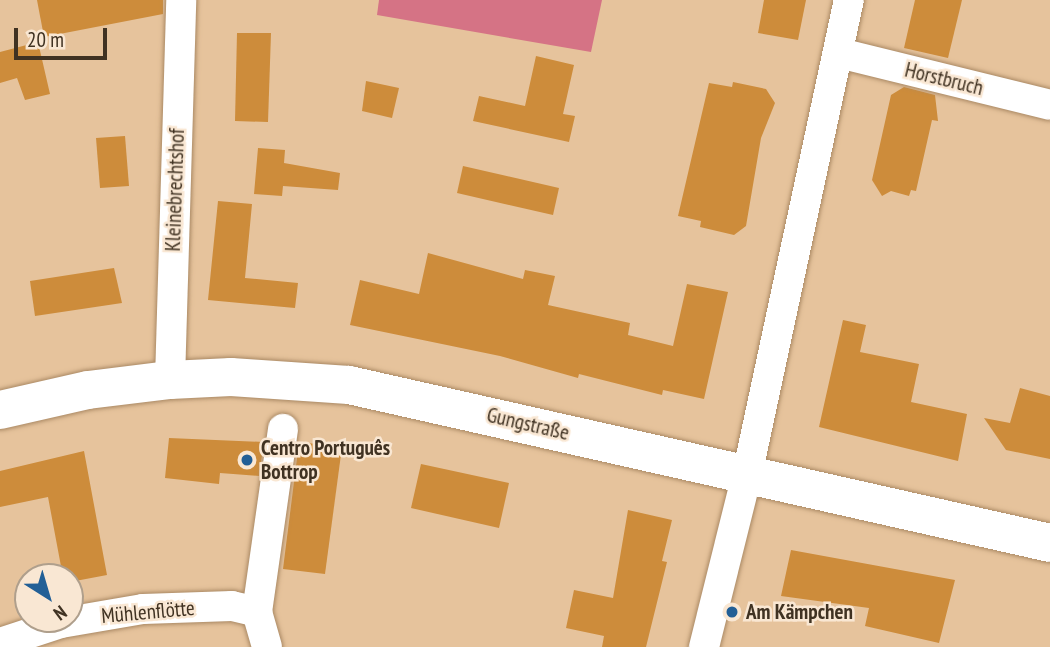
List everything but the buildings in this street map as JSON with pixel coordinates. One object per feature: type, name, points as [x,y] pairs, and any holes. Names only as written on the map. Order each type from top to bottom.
[{"type":"street","name":"Kleinebrechtshof","points":[[170,380],[181,0]]},
{"type":"street","points":[[704,647],[747,475],[849,0]]},
{"type":"street","name":"Horstbruch","points":[[839,53],[1050,105]]},
{"type":"street","name":"Gungstraße","points":[[0,410],[88,390],[170,380],[231,377],[349,385],[1050,543]]},
{"type":"street","points":[[267,647],[257,612],[283,429]]},
{"type":"street","name":"Mühlenflötte","points":[[0,643],[61,623],[143,609],[232,606],[257,612]]},
{"type":"shaded area","points":[[379,0],[602,0],[591,52],[377,15]]},
{"type":"place","name":"Centro Português Bottrop","points":[[247,460]]},
{"type":"place","name":"Am Kämpchen","points":[[732,612]]}]
